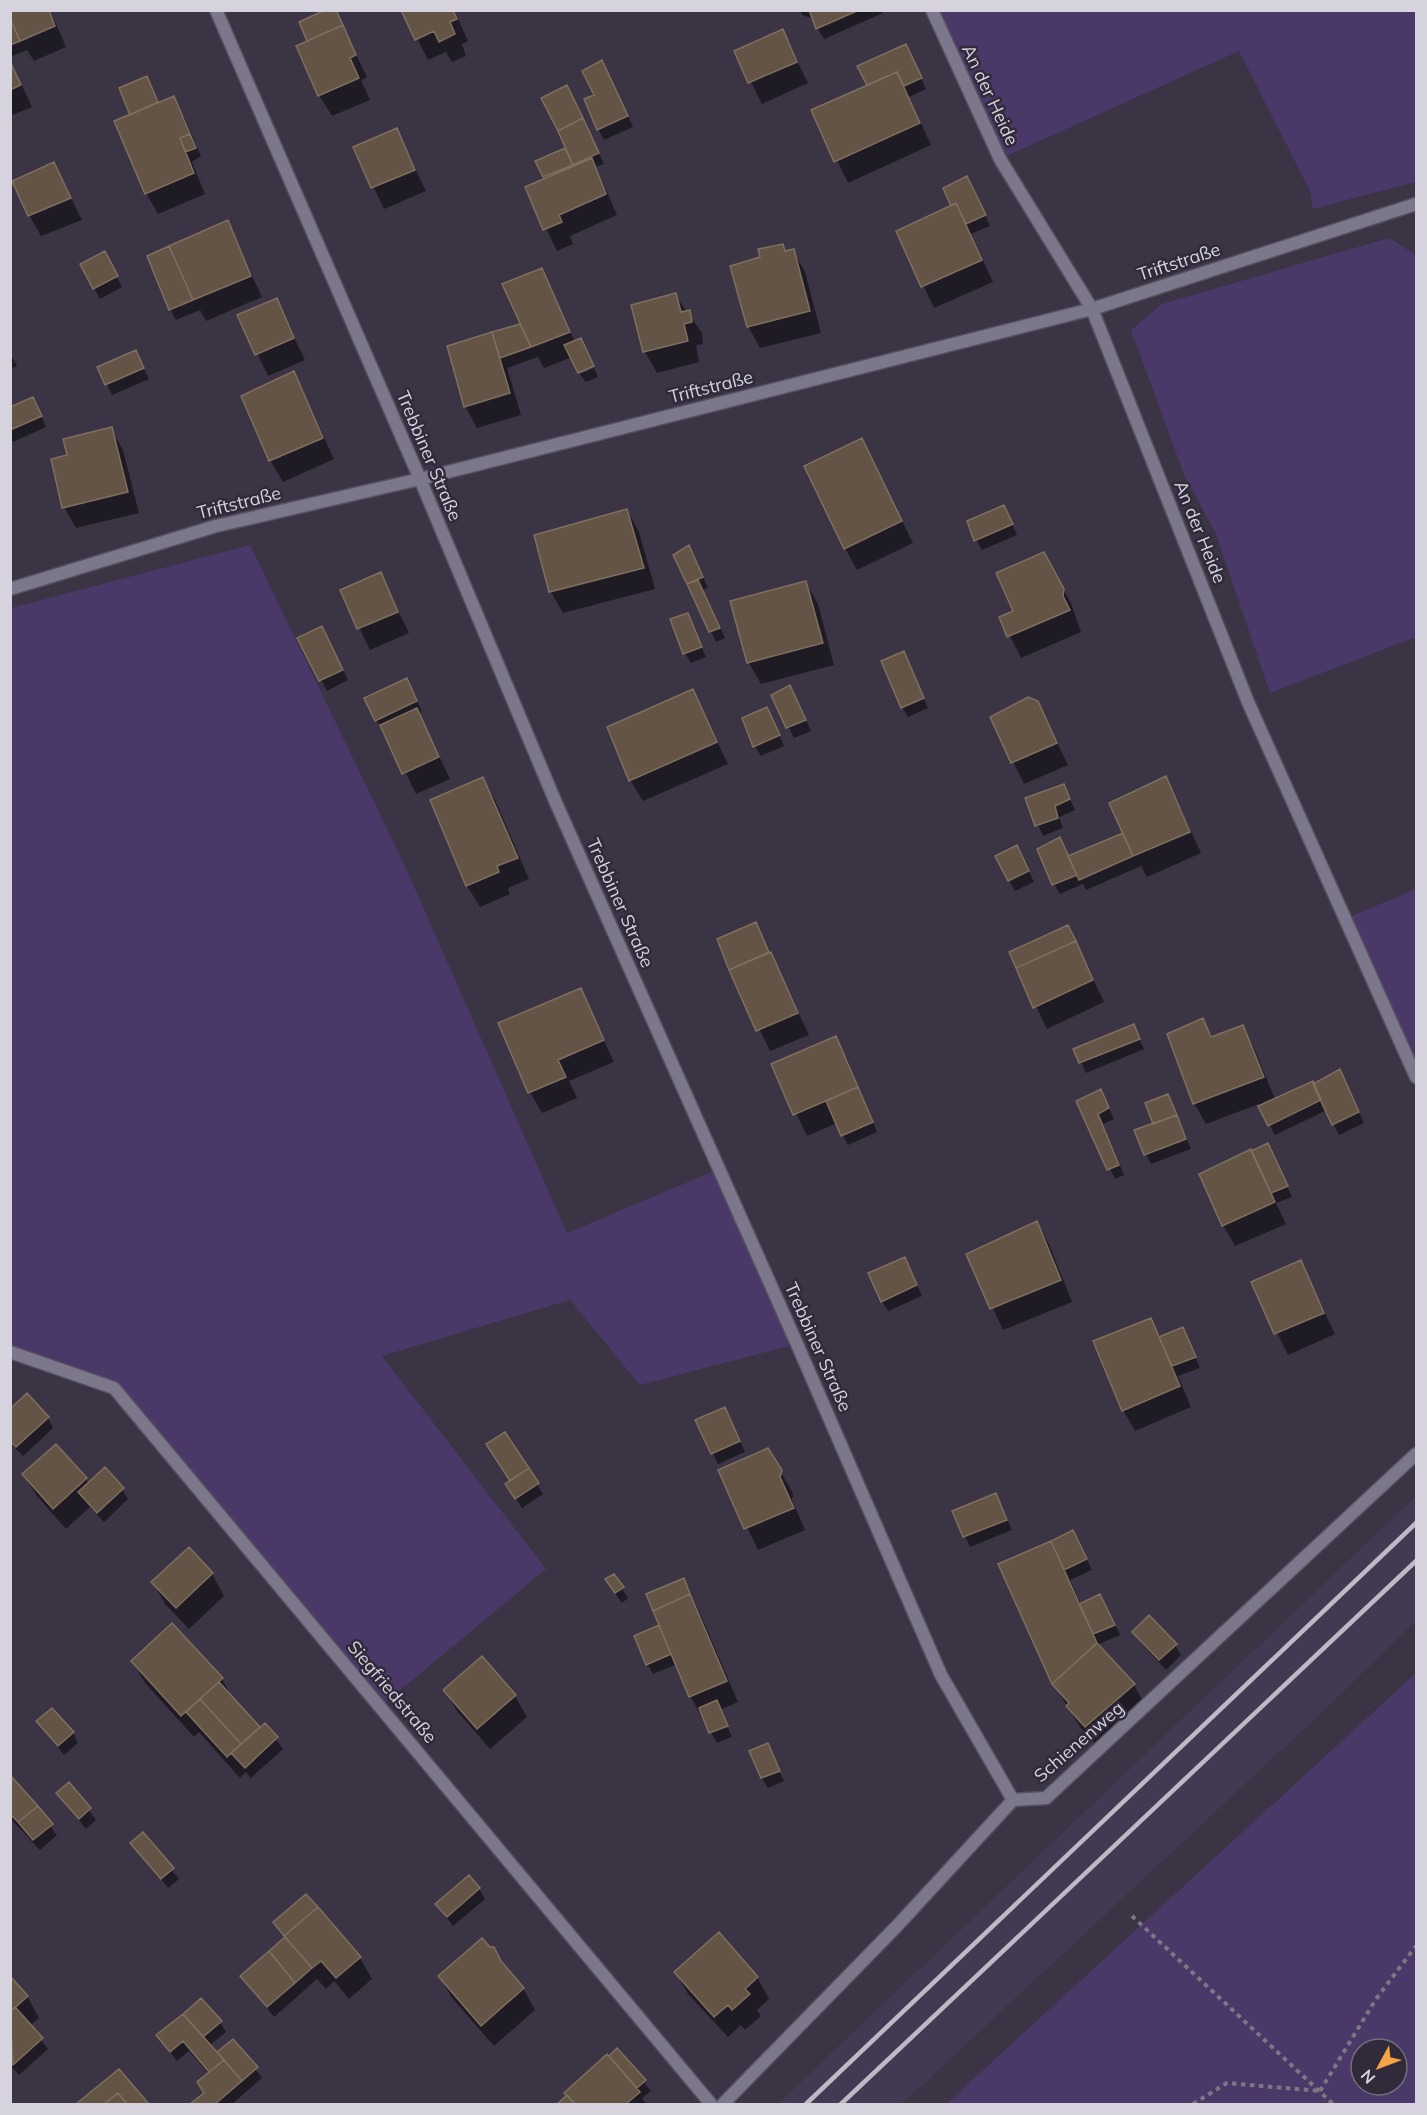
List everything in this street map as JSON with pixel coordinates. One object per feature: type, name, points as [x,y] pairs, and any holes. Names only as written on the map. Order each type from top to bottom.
[{"type":"street","name":"Trebbiner Straße","points":[[216,10],[420,479],[556,803],[797,1344],[940,1675],[1013,1800]]},
{"type":"street","name":"An der Heide","points":[[932,10],[1000,159],[1092,309],[1248,702],[1416,1077]]},
{"type":"street","name":"Triftstraße","points":[[10,589],[216,526],[420,479],[1092,309],[1416,204]]},
{"type":"street","name":"Siegfriedstraße","points":[[10,1352],[114,1388],[711,2104]]},
{"type":"street","name":"Schienenweg","points":[[1013,1800],[1046,1798],[1416,1454]]},
{"type":"street","points":[[723,2104],[897,1926],[1013,1800]]},
{"type":"path","points":[[1132,1916],[1333,2104]]},
{"type":"path","points":[[1320,2091],[1376,1999],[1416,1946]]},
{"type":"path","points":[[1192,2104],[1227,2083],[1320,2091]]},
{"type":"shaded area","points":[[932,11],[1416,11],[1416,182],[1312,209],[1311,193],[1239,51],[1000,159]]},
{"type":"shaded area","points":[[1389,238],[1416,255],[1416,637],[1270,693],[1216,534],[1185,477],[1131,330],[1162,304]]},
{"type":"shaded area","points":[[250,545],[404,864],[567,1233],[719,1169],[797,1344],[640,1385],[570,1300],[382,1356],[546,1569],[381,1706],[114,1388],[11,1352],[11,608]]},
{"type":"shaded area","points":[[1416,889],[1416,1077],[1347,918]]},
{"type":"shaded area","points":[[1416,1496],[1416,1621],[1319,1715],[902,2104],[778,2104]]},
{"type":"shaded area","points":[[1416,1673],[1416,2104],[946,2104]]},
{"type":"building","points":[[10,10],[49,10],[55,26],[20,41],[10,18]]},
{"type":"building","points":[[325,10],[336,10],[343,25],[307,41],[299,22]]},
{"type":"building","points":[[401,10],[453,10],[457,19],[450,22],[455,34],[439,42],[434,31],[415,40]]},
{"type":"building","points":[[809,10],[859,10],[816,29]]},
{"type":"building","points":[[10,18],[20,41],[10,45]]},
{"type":"building","points":[[343,25],[356,55],[350,58],[359,78],[318,96],[296,46]]},
{"type":"building","points":[[783,29],[797,62],[748,83],[734,51]]},
{"type":"building","points":[[906,44],[922,78],[904,86],[897,72],[867,85],[857,66]]},
{"type":"building","points":[[602,60],[628,116],[597,130],[584,99],[594,95],[582,71]]},
{"type":"building","points":[[10,61],[21,85],[10,90]]},
{"type":"building","points":[[897,72],[920,123],[834,162],[811,110]]},
{"type":"building","points":[[147,76],[158,102],[130,115],[119,88]]},
{"type":"building","points":[[567,85],[583,118],[558,131],[541,98]]},
{"type":"building","points":[[174,96],[190,134],[180,138],[194,173],[145,194],[114,121]]},
{"type":"building","points":[[583,118],[599,153],[573,165],[558,131]]},
{"type":"building","points":[[397,128],[415,170],[371,188],[353,147]]},
{"type":"building","points":[[190,134],[196,148],[185,152],[180,138]]},
{"type":"building","points":[[565,148],[573,165],[543,177],[535,161]]},
{"type":"building","points":[[592,158],[606,194],[559,215],[562,222],[543,230],[525,187]]},
{"type":"building","points":[[54,162],[71,198],[28,216],[12,181]]},
{"type":"building","points":[[967,176],[986,215],[966,224],[956,203],[951,206],[943,188]]},
{"type":"building","points":[[956,203],[982,260],[921,287],[896,231]]},
{"type":"building","points":[[228,220],[251,276],[193,300],[169,246]]},
{"type":"building","points":[[783,244],[785,251],[794,249],[810,311],[747,327],[730,266],[760,257],[758,249]]},
{"type":"building","points":[[169,246],[193,300],[169,310],[147,256]]},
{"type":"building","points":[[105,251],[118,276],[93,289],[80,264]]},
{"type":"building","points":[[542,268],[570,332],[531,347],[502,284]]},
{"type":"building","points":[[676,293],[681,312],[690,310],[692,322],[684,324],[688,341],[643,352],[631,305]]},
{"type":"building","points":[[277,298],[294,338],[255,355],[237,315]]},
{"type":"building","points":[[520,324],[531,347],[500,358],[492,332]]},
{"type":"building","points":[[492,332],[510,393],[464,407],[447,346]]},
{"type":"building","points":[[581,338],[594,366],[578,373],[564,345]]},
{"type":"building","points":[[136,350],[144,368],[105,385],[97,367]]},
{"type":"building","points":[[294,371],[323,438],[269,461],[241,396]]},
{"type":"building","points":[[33,397],[42,416],[10,430],[10,407]]},
{"type":"building","points":[[112,427],[128,492],[62,508],[51,459],[67,455],[63,439]]},
{"type":"building","points":[[862,438],[902,521],[844,549],[804,466]]},
{"type":"building","points":[[1004,505],[1013,524],[974,541],[967,521]]},
{"type":"building","points":[[627,509],[644,568],[549,592],[534,535]]},
{"type":"building","points":[[689,545],[703,577],[687,584],[673,555]]},
{"type":"building","points":[[1044,552],[1064,589],[1063,596],[1070,610],[1007,637],[999,617],[1013,611],[996,573]]},
{"type":"building","points":[[381,572],[398,612],[357,629],[340,590]]},
{"type":"building","points":[[698,580],[720,628],[709,632],[687,584]]},
{"type":"building","points":[[806,581],[823,643],[747,663],[730,601]]},
{"type":"building","points":[[688,613],[702,647],[683,654],[670,619]]},
{"type":"building","points":[[322,626],[343,670],[319,681],[297,638]]},
{"type":"building","points":[[904,651],[924,698],[901,708],[881,661]]},
{"type":"building","points":[[407,678],[417,701],[375,721],[364,698]]},
{"type":"building","points":[[790,685],[806,720],[786,728],[771,695]]},
{"type":"building","points":[[693,689],[717,742],[629,781],[607,727]]},
{"type":"building","points":[[1028,697],[1038,701],[1057,743],[1011,763],[990,717]]},
{"type":"building","points":[[767,707],[780,735],[753,747],[742,718]]},
{"type":"building","points":[[417,708],[439,757],[402,774],[380,725]]},
{"type":"building","points":[[1166,776],[1190,832],[1133,856],[1109,803]]},
{"type":"building","points":[[483,777],[518,858],[497,866],[499,872],[466,886],[430,800]]},
{"type":"building","points":[[1064,784],[1070,799],[1055,806],[1058,818],[1035,826],[1025,798]]},
{"type":"building","points":[[1123,833],[1133,856],[1079,880],[1068,856]]},
{"type":"building","points":[[1060,837],[1077,875],[1052,885],[1037,849]]},
{"type":"building","points":[[1017,845],[1029,871],[1008,881],[995,856]]},
{"type":"building","points":[[756,922],[769,952],[729,970],[717,939]]},
{"type":"building","points":[[1068,925],[1076,941],[1016,968],[1009,952]]},
{"type":"building","points":[[1076,941],[1093,980],[1033,1008],[1016,968]]},
{"type":"building","points":[[771,952],[798,1013],[756,1031],[729,970]]},
{"type":"building","points":[[581,988],[604,1040],[558,1060],[566,1077],[528,1093],[498,1023]]},
{"type":"building","points":[[1203,1018],[1211,1037],[1243,1025],[1264,1077],[1193,1104],[1167,1034]]},
{"type":"building","points":[[1134,1024],[1140,1039],[1079,1063],[1073,1049]]},
{"type":"building","points":[[836,1036],[858,1087],[793,1115],[771,1064]]},
{"type":"building","points":[[1340,1069],[1359,1112],[1332,1125],[1313,1084]]},
{"type":"building","points":[[1313,1081],[1321,1100],[1268,1126],[1258,1106]]},
{"type":"building","points":[[858,1087],[873,1122],[841,1136],[826,1101]]},
{"type":"building","points":[[1101,1089],[1109,1108],[1098,1114],[1119,1165],[1107,1170],[1076,1101]]},
{"type":"building","points":[[1168,1094],[1177,1115],[1153,1124],[1145,1103]]},
{"type":"building","points":[[1177,1115],[1186,1139],[1144,1155],[1134,1130]]},
{"type":"building","points":[[1268,1143],[1288,1186],[1271,1193],[1251,1151]]},
{"type":"building","points":[[1251,1149],[1275,1202],[1222,1226],[1199,1174]]},
{"type":"building","points":[[1037,1221],[1061,1280],[990,1309],[966,1254]]},
{"type":"building","points":[[905,1257],[917,1285],[881,1302],[868,1273]]},
{"type":"building","points":[[1301,1260],[1324,1313],[1274,1334],[1251,1282]]},
{"type":"building","points":[[1151,1318],[1180,1386],[1122,1411],[1093,1341]]},
{"type":"building","points":[[1183,1327],[1196,1357],[1172,1366],[1159,1337]]},
{"type":"building","points":[[27,1393],[49,1417],[16,1447],[10,1441],[10,1409]]},
{"type":"building","points":[[725,1407],[740,1441],[711,1454],[695,1420]]},
{"type":"building","points":[[505,1432],[529,1468],[510,1481],[486,1444]]},
{"type":"building","points":[[56,1444],[87,1478],[53,1509],[22,1474]]},
{"type":"building","points":[[768,1448],[782,1470],[780,1477],[794,1508],[744,1529],[718,1470]]},
{"type":"building","points":[[105,1467],[124,1488],[97,1513],[78,1492]]},
{"type":"building","points":[[529,1468],[539,1483],[515,1499],[505,1484]]},
{"type":"building","points":[[996,1493],[1007,1520],[963,1537],[952,1511]]},
{"type":"building","points":[[1073,1530],[1087,1559],[1064,1570],[1051,1541]]},
{"type":"building","points":[[1051,1541],[1097,1643],[1052,1684],[998,1564]]},
{"type":"building","points":[[189,1547],[213,1573],[176,1608],[151,1582]]},
{"type":"building","points":[[614,1574],[624,1587],[615,1593],[605,1579]]},
{"type":"building","points":[[684,1578],[690,1594],[653,1611],[646,1594]]},
{"type":"building","points":[[690,1594],[727,1681],[689,1697],[653,1611]]},
{"type":"building","points":[[1100,1594],[1115,1625],[1093,1634],[1079,1604]]},
{"type":"building","points":[[1149,1615],[1177,1644],[1159,1660],[1132,1632]]},
{"type":"building","points":[[172,1623],[223,1678],[181,1716],[131,1661]]},
{"type":"building","points":[[659,1625],[671,1654],[646,1665],[634,1636]]},
{"type":"building","points":[[1097,1643],[1135,1684],[1085,1727],[1066,1706],[1069,1703],[1052,1684]]},
{"type":"building","points":[[482,1656],[516,1695],[477,1729],[443,1690]]},
{"type":"building","points":[[219,1682],[260,1727],[241,1744],[200,1699]]},
{"type":"building","points":[[200,1699],[241,1744],[227,1757],[186,1712]]},
{"type":"building","points":[[717,1700],[728,1726],[709,1733],[699,1708]]},
{"type":"building","points":[[52,1708],[74,1732],[58,1746],[36,1721]]},
{"type":"building","points":[[265,1723],[278,1737],[245,1768],[231,1753]]},
{"type":"building","points":[[768,1743],[780,1771],[761,1778],[749,1751]]},
{"type":"building","points":[[10,1775],[38,1806],[18,1822],[10,1814]]},
{"type":"building","points":[[69,1782],[91,1808],[79,1819],[56,1793]]},
{"type":"building","points":[[38,1806],[53,1824],[33,1840],[18,1822]]},
{"type":"building","points":[[143,1832],[174,1868],[161,1879],[130,1843]]},
{"type":"building","points":[[469,1875],[480,1888],[447,1917],[435,1904]]},
{"type":"building","points":[[306,1894],[318,1907],[284,1936],[273,1922]]},
{"type":"building","points":[[318,1907],[361,1957],[336,1978],[321,1961],[312,1968],[284,1936]]},
{"type":"building","points":[[719,1932],[758,1977],[745,1989],[750,1994],[732,2010],[728,2005],[714,2017],[674,1972]]},
{"type":"building","points":[[285,1937],[312,1968],[295,1983],[269,1951]]},
{"type":"building","points":[[482,1938],[490,1947],[494,1947],[501,1961],[524,1988],[481,2026],[438,1976]]},
{"type":"building","points":[[269,1951],[295,1983],[267,2007],[240,1976]]},
{"type":"building","points":[[10,1976],[28,1996],[10,2012]]},
{"type":"building","points":[[201,1998],[222,2021],[203,2037],[183,2014]]},
{"type":"building","points":[[15,2007],[43,2038],[13,2065],[10,2012]]},
{"type":"building","points":[[183,2014],[224,2060],[209,2072],[183,2041],[170,2052],[156,2035]]},
{"type":"building","points":[[233,2039],[258,2067],[242,2081],[217,2052]]},
{"type":"building","points":[[617,2048],[646,2080],[637,2088],[609,2056]]},
{"type":"building","points":[[607,2054],[640,2092],[626,2104],[575,2104],[564,2093]]},
{"type":"building","points":[[224,2060],[242,2081],[215,2104],[190,2104],[204,2093],[197,2082]]},
{"type":"building","points":[[119,2069],[149,2104],[127,2104],[118,2093],[104,2104],[76,2104]]},
{"type":"building","points":[[118,2093],[127,2104],[104,2104]]},
{"type":"building","points":[[567,2095],[575,2104],[557,2104]]},
{"type":"railway","points":[[806,2104],[1416,1523]]},
{"type":"railway","points":[[841,2104],[1416,1561]]}]
